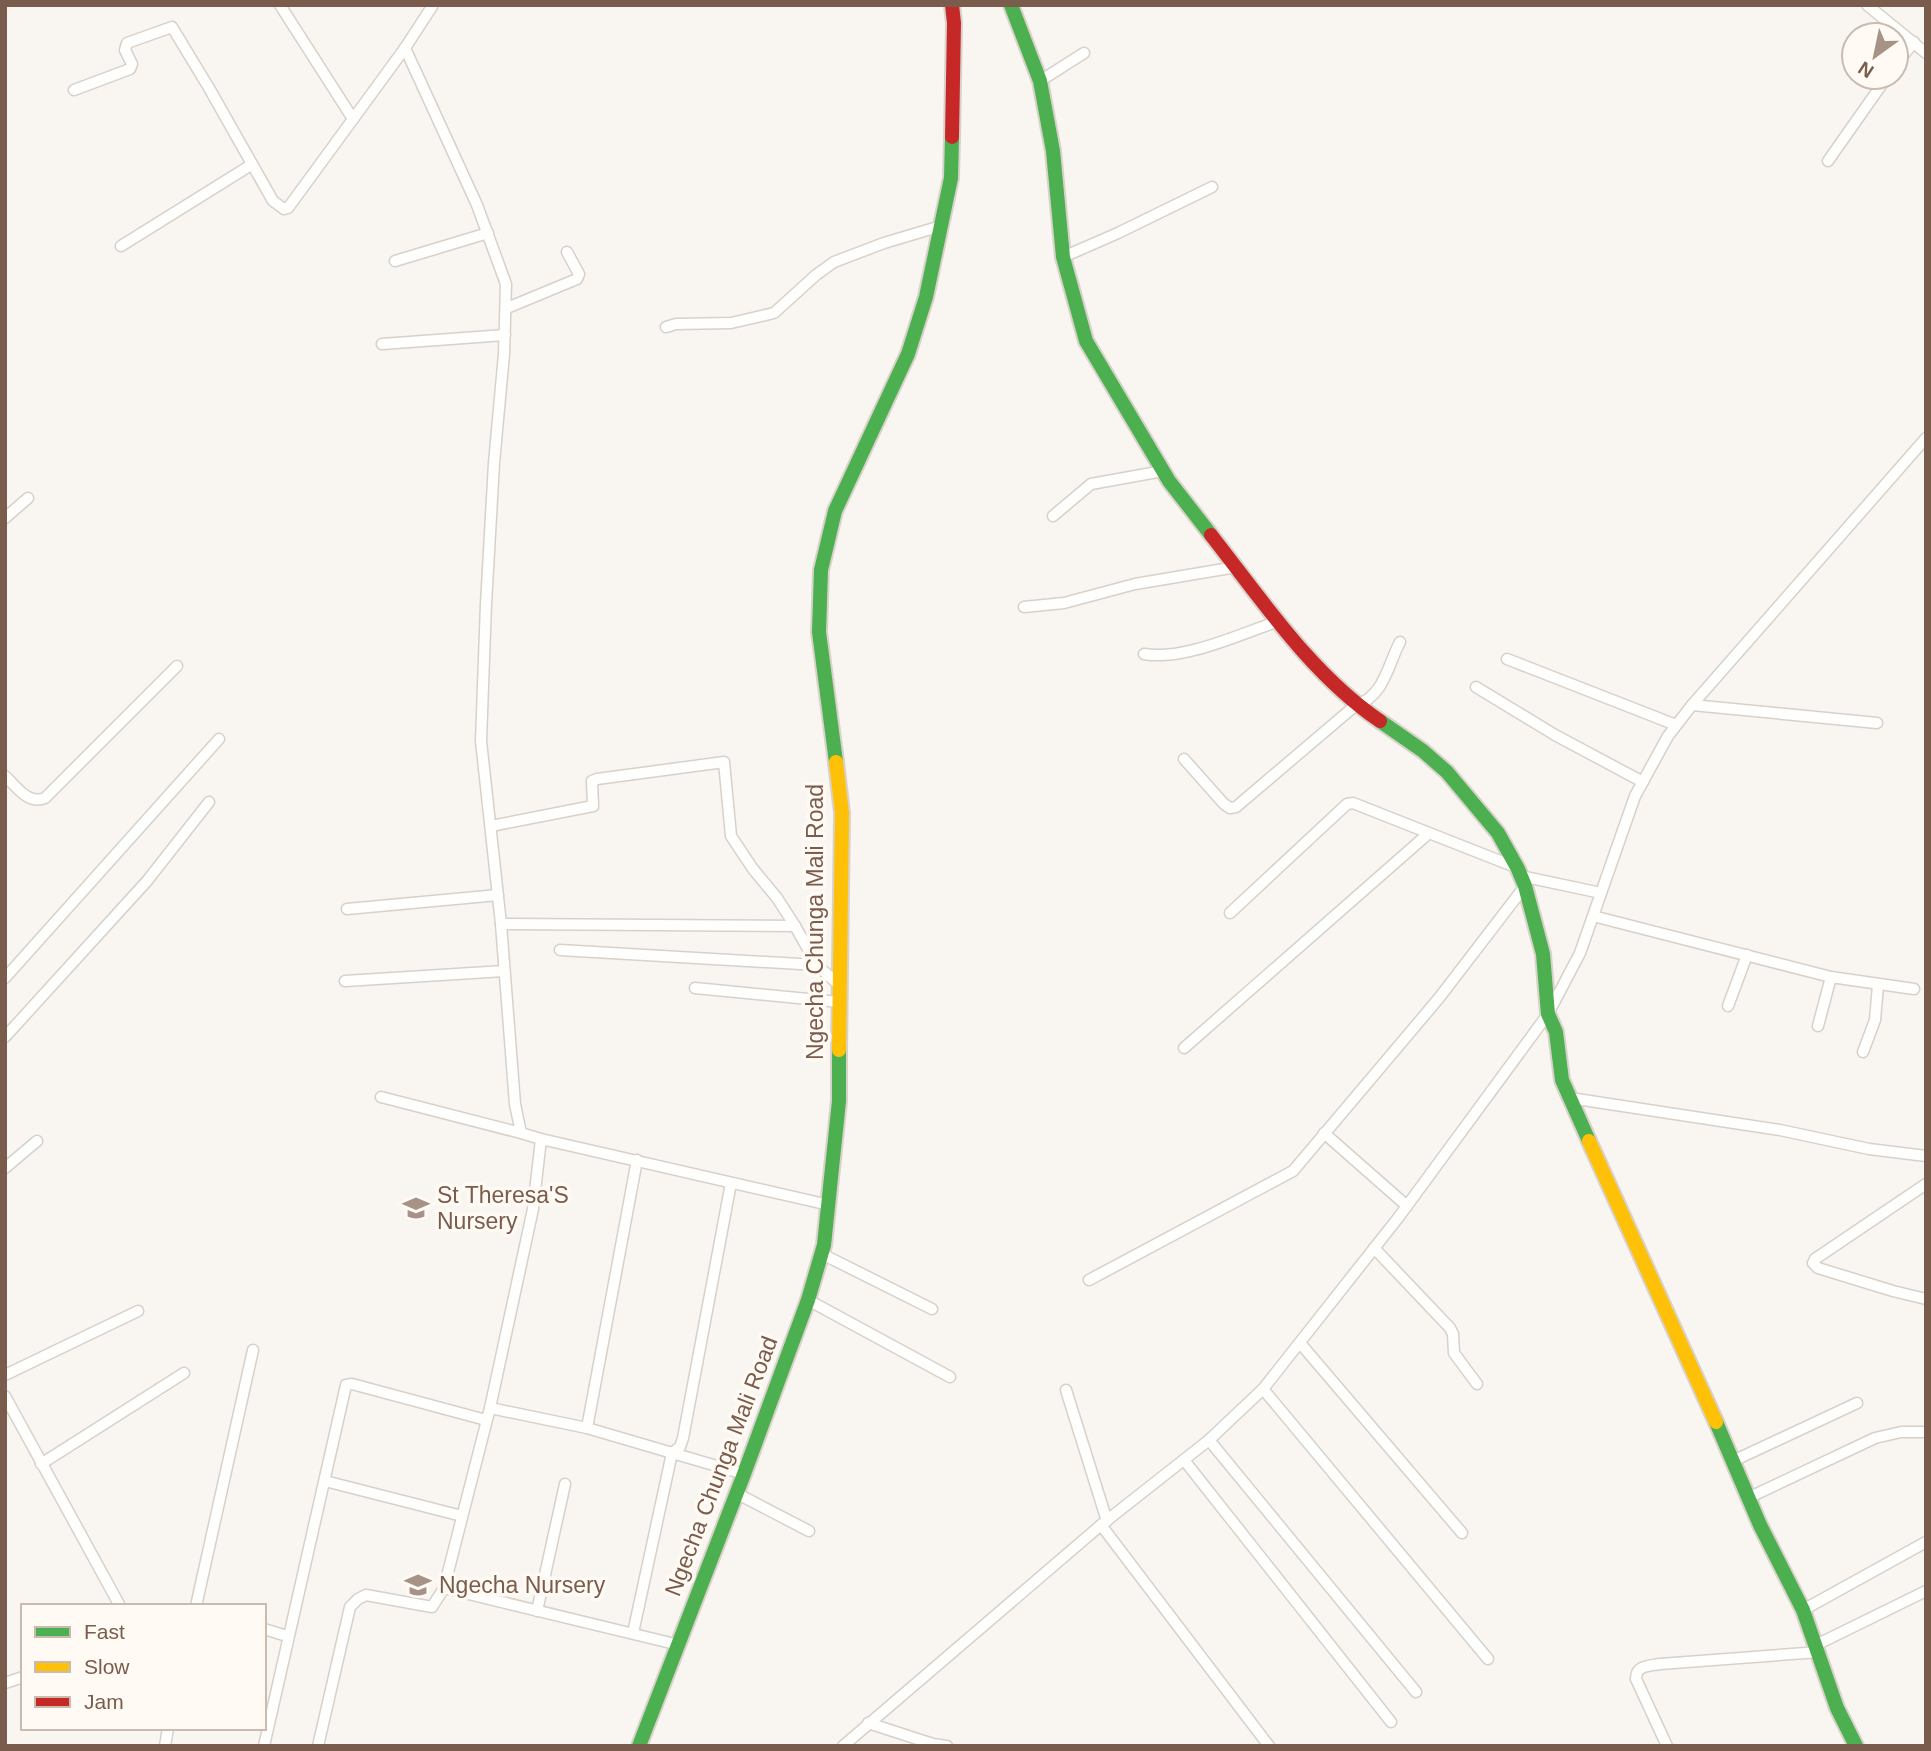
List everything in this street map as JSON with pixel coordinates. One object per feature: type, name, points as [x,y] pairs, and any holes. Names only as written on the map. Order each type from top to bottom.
[{"type":"street","points":[[280,5],[353,119]]},
{"type":"street","points":[[74,90],[130,69],[132,64],[125,50],[128,43],[172,27],[273,201],[280,208],[288,208],[405,48],[433,5]]},
{"type":"street","name":"Ngecha Chunga Mali Road","points":[[639,1746],[744,1474],[808,1300],[822,1254],[839,1101],[842,813],[819,632],[821,569],[835,511],[908,354],[926,297],[951,178],[954,23],[952,5]]},
{"type":"street","points":[[1011,5],[1040,81],[1053,151],[1063,257],[1086,341],[1163,471],[1279,621],[1326,676],[1356,705],[1423,751],[1447,772],[1497,833],[1521,877],[1543,954],[1548,1014],[1556,1032],[1562,1080],[1748,1498],[1803,1610],[1837,1708],[1856,1746]]},
{"type":"street","points":[[1867,5],[1926,53]]},
{"type":"street","points":[[1910,47],[1914,42]]},
{"type":"street","points":[[405,48],[488,233],[504,276],[507,308],[494,463],[480,714],[501,924],[514,1104],[522,1133]]},
{"type":"street","points":[[1040,81],[1084,53]]},
{"type":"street","points":[[1828,161],[1877,91]]},
{"type":"street","points":[[121,246],[251,165]]},
{"type":"street","points":[[1063,257],[1212,187]]},
{"type":"street","points":[[666,327],[686,323],[731,323],[774,313],[834,262],[941,226]]},
{"type":"street","points":[[395,261],[488,233]]},
{"type":"street","points":[[507,308],[577,279],[579,274],[567,252]]},
{"type":"street","points":[[382,344],[505,335]]},
{"type":"street","points":[[843,1746],[1104,1523],[1209,1440],[1263,1389],[1407,1206],[1548,1014],[1580,953],[1635,796],[1668,736],[1692,705],[1926,438]]},
{"type":"street","points":[[1052,516],[1091,484],[1163,471]]},
{"type":"street","points":[[5,518],[28,498]]},
{"type":"street","points":[[1024,607],[1064,603],[1135,584],[1236,567]]},
{"type":"street","points":[[1144,654],[1178,654],[1279,621]]},
{"type":"street","points":[[1184,760],[1224,804],[1230,808],[1236,807],[1381,687],[1400,642]]},
{"type":"street","points":[[1507,659],[1676,725]]},
{"type":"street","points":[[5,776],[30,799],[38,801],[45,798],[177,666]]},
{"type":"street","points":[[1476,687],[1555,735],[1643,782]]},
{"type":"street","points":[[1692,705],[1877,723]]},
{"type":"street","points":[[5,978],[219,739]]},
{"type":"street","points":[[491,826],[593,806],[592,782],[597,779],[724,762],[731,836],[777,898],[817,965],[839,985]]},
{"type":"street","points":[[5,1037],[147,881],[209,802]]},
{"type":"street","points":[[1230,912],[1347,804],[1353,803],[1429,832],[1521,877],[1601,893]]},
{"type":"street","points":[[1184,1048],[1429,832]]},
{"type":"street","points":[[1089,1280],[1293,1171],[1439,998],[1521,877]]},
{"type":"street","points":[[347,909],[498,895]]},
{"type":"street","points":[[1593,916],[1831,977],[1914,989]]},
{"type":"street","points":[[501,924],[794,926]]},
{"type":"street","points":[[559,950],[817,965]]},
{"type":"street","points":[[1728,1006],[1747,955]]},
{"type":"street","points":[[345,981],[504,971]]},
{"type":"street","points":[[1818,1026],[1831,977]]},
{"type":"street","points":[[1863,1052],[1875,1020],[1878,985]]},
{"type":"street","points":[[695,988],[839,1002]]},
{"type":"street","points":[[381,1097],[541,1139],[829,1205]]},
{"type":"street","points":[[1570,1098],[1780,1130],[1869,1150],[1926,1156]]},
{"type":"street","points":[[1324,1133],[1407,1206]]},
{"type":"street","points":[[318,1746],[351,1607],[358,1598],[366,1595],[432,1606],[444,1588],[490,1408],[533,1209],[541,1139]]},
{"type":"street","points":[[5,1168],[37,1141]]},
{"type":"street","points":[[587,1428],[637,1160]]},
{"type":"street","points":[[634,1633],[672,1453],[680,1447],[683,1438],[732,1183]]},
{"type":"street","points":[[1926,1184],[1815,1259],[1813,1263],[1818,1268],[1893,1292],[1926,1299]]},
{"type":"street","points":[[1374,1248],[1450,1328],[1454,1353],[1477,1384]]},
{"type":"street","points":[[822,1254],[932,1309]]},
{"type":"street","points":[[808,1300],[950,1377]]},
{"type":"street","points":[[5,1376],[138,1311]]},
{"type":"street","points":[[1300,1343],[1462,1533]]},
{"type":"street","points":[[196,1604],[253,1350]]},
{"type":"street","points":[[41,1464],[184,1373]]},
{"type":"street","points":[[264,1746],[345,1385],[352,1384],[486,1420]]},
{"type":"street","points":[[1263,1389],[1488,1659]]},
{"type":"street","points":[[1066,1390],[1104,1523],[1269,1746]]},
{"type":"street","points":[[5,1396],[119,1604]]},
{"type":"street","points":[[1733,1461],[1857,1403]]},
{"type":"street","points":[[490,1408],[587,1428],[744,1474]]},
{"type":"street","points":[[1748,1498],[1875,1438],[1901,1432],[1926,1432]]},
{"type":"street","points":[[1209,1440],[1416,1692]]},
{"type":"street","points":[[1184,1460],[1391,1722]]},
{"type":"street","points":[[325,1481],[462,1516]]},
{"type":"street","points":[[537,1611],[565,1484]]},
{"type":"street","points":[[736,1493],[809,1531]]},
{"type":"street","points":[[1803,1610],[1926,1542]]},
{"type":"street","points":[[444,1588],[679,1645]]},
{"type":"street","points":[[1667,1746],[1636,1679],[1636,1672],[1640,1668],[1818,1648],[1926,1591]]},
{"type":"street","points":[[266,1630],[287,1636]]},
{"type":"street","points":[[868,1723],[947,1746]]},
{"type":"traffic: fast","points":[[1011,5],[1040,81],[1053,151],[1063,257],[1086,341],[1169,481],[1211,535]]},
{"type":"traffic: fast","points":[[836,762],[819,632],[821,570],[835,511],[908,354],[926,297],[951,178],[952,137]]},
{"type":"traffic: fast","points":[[1380,721],[1423,751],[1447,772],[1498,833],[1518,869],[1543,954],[1548,1014],[1556,1032],[1562,1080],[1589,1141]]},
{"type":"traffic: fast","points":[[639,1746],[744,1474],[808,1300],[824,1245],[839,1101],[839,1050]]},
{"type":"traffic: fast","points":[[1716,1422],[1760,1525],[1803,1610],[1837,1708],[1856,1746]]},
{"type":"traffic: slow","points":[[836,762],[842,813],[839,1050]]},
{"type":"traffic: slow","points":[[1589,1141],[1716,1422]]},
{"type":"traffic: jam","points":[[952,5],[952,137]]},
{"type":"traffic: jam","points":[[1211,535],[1310,659],[1355,702],[1380,721]]},
{"type":"place","name":"St Theresa'S Nursery","points":[[416,1208]]},
{"type":"place","name":"Ngecha Nursery","points":[[418,1585]]}]
